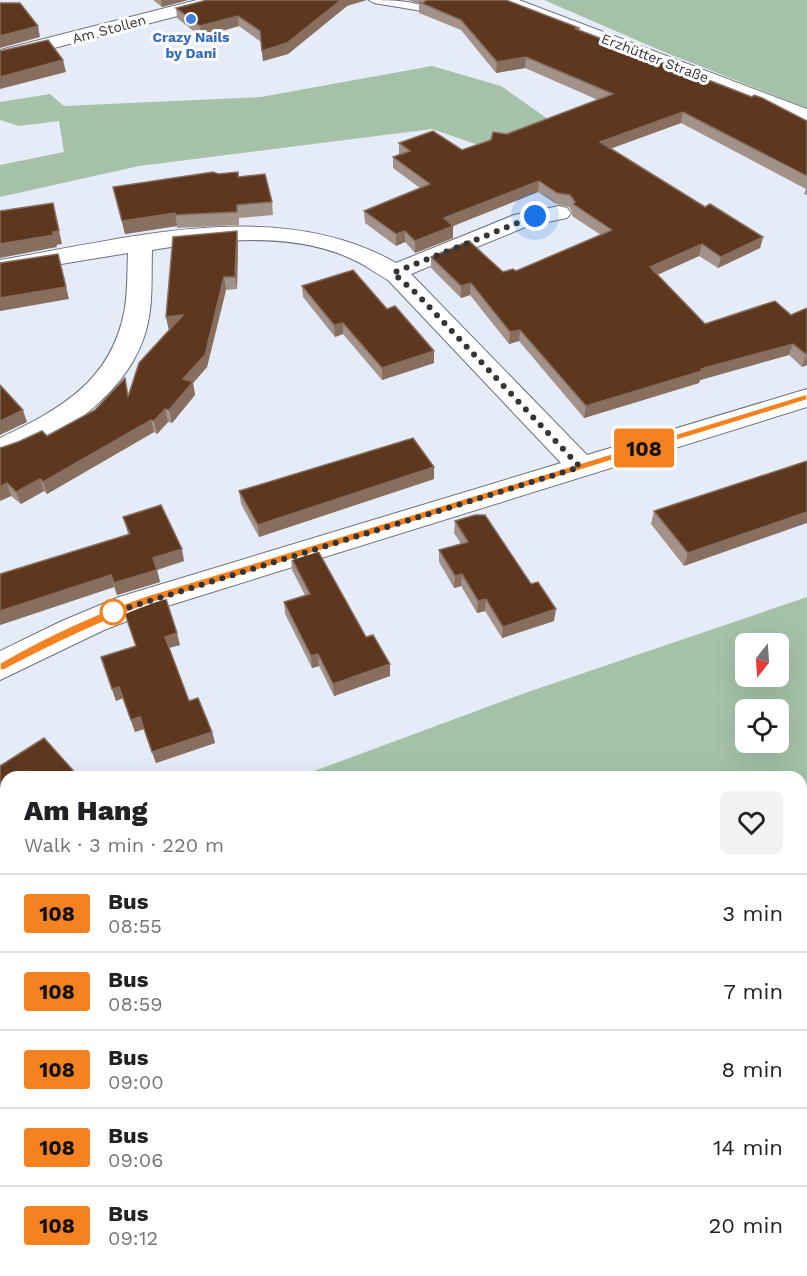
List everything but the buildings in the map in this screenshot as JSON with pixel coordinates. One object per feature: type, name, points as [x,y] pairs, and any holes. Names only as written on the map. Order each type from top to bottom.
[{"type":"street","name":"Am Stollen","points":[[0,56],[218,0]]},
{"type":"street","name":"Erzhütter Straße","points":[[502,0],[807,116]]},
{"type":"street","points":[[393,273],[522,220],[559,213]]},
{"type":"street","points":[[0,267],[212,234],[266,233],[323,242],[362,255],[393,273],[417,294],[580,467]]},
{"type":"street","points":[[0,450],[52,425],[98,392],[124,355],[137,314],[140,244]]},
{"type":"street","points":[[0,667],[47,642],[140,602],[807,398]]},
{"type":"lane","points":[[374,0],[422,8]]},
{"type":"green space","points":[[544,0],[807,0],[807,108],[664,52]]},
{"type":"green space","points":[[432,66],[501,86],[548,119],[478,145],[432,129],[139,166],[0,197],[0,165],[64,152],[59,121],[19,126],[0,120],[0,102],[50,94],[64,106],[261,97]]},
{"type":"green space","points":[[807,597],[807,771],[314,771],[525,693]]},
{"type":"bus line","name":"108","points":[[0,667],[47,642],[111,613],[150,599],[807,398]]},
{"type":"place","name":"Crazy Nails by Dani","points":[[191,19]]},
{"type":"route","points":[[113,612],[111,613],[580,467],[417,294],[393,273],[535,216]]}]
